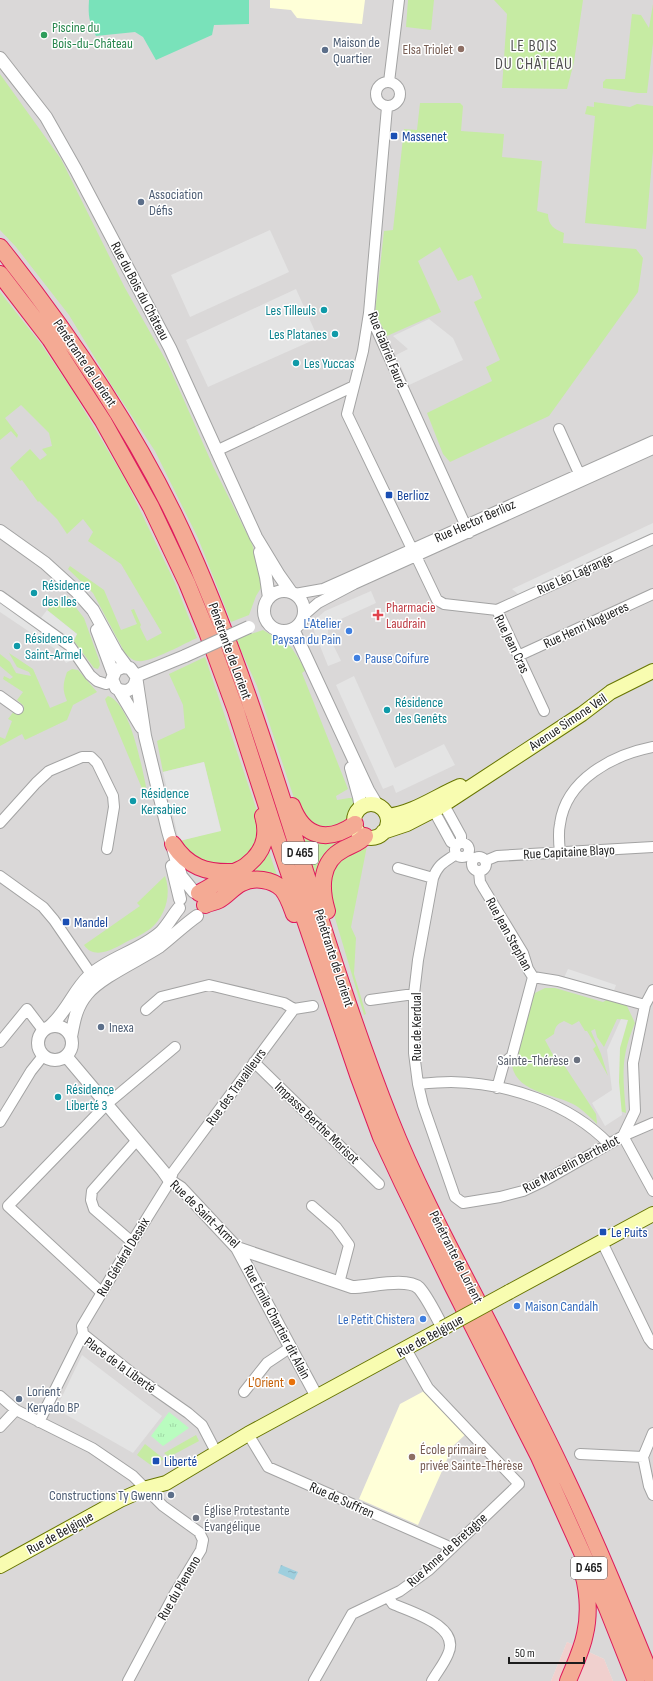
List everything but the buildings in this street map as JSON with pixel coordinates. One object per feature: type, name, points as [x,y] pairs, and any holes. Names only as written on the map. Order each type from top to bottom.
[{"type":"highway","name":"Pénétrante de Lorient","points":[[0,247],[64,330],[117,411],[142,454],[189,546],[222,626],[290,824],[351,1010],[388,1114],[445,1237],[566,1478],[620,1599],[652,1681]]},
{"type":"highway","name":"Pénétrante de Lorient","points":[[0,274],[50,339],[103,421],[127,461],[187,583],[236,711],[277,838],[355,1067],[382,1137],[449,1279],[539,1457],[604,1601],[636,1681]]},
{"type":"highway","points":[[187,583],[223,699],[264,819],[266,834],[263,848],[246,866],[233,872],[199,901]]},
{"type":"highway","points":[[222,626],[260,709],[296,815],[301,823],[306,829],[322,835],[360,830],[360,841],[342,850],[330,860],[326,866],[324,876],[324,898],[362,1021],[388,1114]]},
{"type":"highway","points":[[170,838],[180,855],[187,861],[203,870],[212,872],[233,872]]},
{"type":"highway","points":[[199,901],[219,900],[240,884],[251,880],[270,882],[282,889],[289,901],[334,1029],[353,1076],[382,1137]]},
{"type":"highway","points":[[539,1457],[582,1569],[585,1588],[587,1622],[585,1634],[568,1681]]},
{"type":"highway","points":[[566,1478],[596,1532],[653,1658]]},
{"type":"main road","name":"Avenue Simone Veil","points":[[382,832],[407,824],[439,808],[582,714],[611,692],[653,671]]},
{"type":"main road","name":"Avenue Simone Veil","points":[[387,816],[403,813],[420,807],[443,794],[485,777]]},
{"type":"main road","points":[[367,805],[377,805],[385,811],[388,823],[382,832],[374,837],[360,830],[355,817],[360,808],[367,805]]},
{"type":"main road","name":"Rue de Belgique","points":[[144,1486],[166,1483],[248,1434],[653,1214]]},
{"type":"main road","name":"Rue de Belgique","points":[[0,1566],[214,1448],[235,1438],[248,1434]]},
{"type":"street","points":[[389,82],[399,0]]},
{"type":"street","name":"Rue du Bois du Château","points":[[0,58],[36,102],[58,136],[170,348],[256,537],[279,575],[293,593]]},
{"type":"street","points":[[389,82],[397,86],[401,94],[397,104],[387,107],[379,103],[376,94],[380,85],[389,82]]},
{"type":"street","name":"Rue Gabriel Fauré","points":[[387,107],[369,313],[468,529]]},
{"type":"street","points":[[369,313],[363,351],[347,414],[414,553]]},
{"type":"street","points":[[216,451],[354,386]]},
{"type":"street","points":[[559,429],[581,477]]},
{"type":"street","name":"Rue Hector Berlioz","points":[[293,593],[323,589],[414,553],[581,477],[653,441]]},
{"type":"street","name":"Rue Hector Berlioz","points":[[581,477],[653,449]]},
{"type":"street","points":[[0,532],[45,563],[77,592],[93,610],[116,652],[127,667],[133,670],[136,678],[145,736],[170,838],[182,876],[199,901]]},
{"type":"street","name":"Rue du Bois du Château","points":[[256,537],[266,578],[269,598]]},
{"type":"street","name":"Rue Léo Lagrange","points":[[497,610],[653,539]]},
{"type":"street","name":"Rue Hector Berlioz","points":[[304,615],[318,604],[414,553]]},
{"type":"street","name":"Rue Jean Cras","points":[[414,553],[437,600],[444,604],[497,610],[544,710]]},
{"type":"street","points":[[77,592],[91,614],[115,682],[136,717],[145,736]]},
{"type":"street","points":[[279,592],[293,593],[303,603],[304,615],[298,626],[293,629],[288,631],[277,630],[268,623],[265,618],[264,608],[269,598],[279,592]]},
{"type":"street","name":"Rue Henri Nogueres","points":[[518,656],[653,594]]},
{"type":"street","points":[[0,596],[70,646],[90,675],[106,684],[115,682],[127,691],[133,687],[136,678],[249,627],[265,618]]},
{"type":"street","points":[[293,629],[377,805]]},
{"type":"street","points":[[115,682],[119,668],[127,667]]},
{"type":"street","points":[[0,696],[18,709]]},
{"type":"street","points":[[337,723],[356,784],[360,808]]},
{"type":"street","points":[[560,852],[560,824],[566,802],[584,778],[600,767],[633,752],[653,747]]},
{"type":"street","points":[[0,823],[36,783],[49,771],[82,758],[91,757],[97,763],[113,796],[114,807],[107,849]]},
{"type":"street","points":[[439,808],[451,842],[478,863]]},
{"type":"street","points":[[170,838],[170,858],[180,903],[185,915],[193,917],[199,901]]},
{"type":"street","name":"Rue Capitaine Blayo","points":[[478,863],[497,856],[653,847]]},
{"type":"street","name":"Rue de Kerdual","points":[[461,850],[443,862],[437,869],[433,878],[418,960],[414,994],[414,1053],[418,1084],[451,1186],[455,1197],[463,1202]]},
{"type":"street","name":"Rue Jean Stephan","points":[[478,863],[480,882],[523,954],[528,969],[534,977],[512,1056],[504,1063],[497,1088]]},
{"type":"street","points":[[398,868],[433,878]]},
{"type":"street","points":[[0,876],[43,907],[54,920],[91,974]]},
{"type":"street","points":[[186,893],[199,901],[160,946],[92,989],[76,1011],[71,1037],[72,1047],[66,1056],[57,1060],[52,1060],[43,1056],[38,1046],[38,1040],[46,1028],[60,1018],[78,988],[91,974],[99,968],[151,940],[161,932],[186,893]]},
{"type":"street","points":[[534,977],[562,982],[649,1003]]},
{"type":"street","points":[[146,1010],[160,997],[209,985],[284,1003],[294,1009],[313,1006]]},
{"type":"street","points":[[653,990],[633,1063],[635,1111],[623,1136],[653,1192]]},
{"type":"street","points":[[370,1000],[414,994]]},
{"type":"street","points":[[0,1042],[27,1009],[46,1028]]},
{"type":"street","name":"Rue des Travailleurs","points":[[170,1182],[173,1172],[294,1009]]},
{"type":"street","points":[[46,1028],[56,1026],[62,1027],[68,1031],[71,1037]]},
{"type":"street","points":[[101,1292],[8,1206],[107,1104],[174,1047]]},
{"type":"street","points":[[0,1122],[31,1071],[43,1056]]},
{"type":"street","name":"Rue de Saint-Armel","points":[[66,1056],[166,1174],[170,1182],[181,1188],[237,1248],[352,1287],[366,1287],[399,1282],[410,1283],[419,1288],[443,1328]]},
{"type":"street","name":"Impasse Berthe Morisot","points":[[254,1062],[379,1184]]},
{"type":"street","points":[[418,1084],[451,1082],[497,1088],[524,1094],[560,1108],[590,1126],[609,1144]]},
{"type":"street","name":"Rue Marcelin Berthelot","points":[[463,1202],[493,1198],[523,1191],[544,1181],[623,1136],[653,1123]]},
{"type":"street","points":[[132,1242],[94,1209],[91,1200],[92,1192],[137,1140]]},
{"type":"street","name":"Rue Général Desaix","points":[[83,1334],[82,1326],[101,1292],[170,1182]]},
{"type":"street","points":[[312,1206],[336,1227],[349,1245],[339,1283]]},
{"type":"street","points":[[602,1242],[649,1339],[653,1344]]},
{"type":"street","name":"Rue Émile Chartier dit Alain","points":[[237,1248],[317,1397]]},
{"type":"street","name":"Place de la Liberté","points":[[39,1422],[83,1334],[138,1378],[188,1413],[202,1425],[214,1448]]},
{"type":"street","points":[[244,1392],[267,1364],[290,1347]]},
{"type":"street","name":"Rue Anne de Bretagne","points":[[314,1681],[352,1614],[388,1598],[429,1570],[519,1484],[428,1388],[406,1348]]},
{"type":"street","points":[[0,1396],[16,1410],[92,1448],[133,1476],[144,1486]]},
{"type":"street","points":[[0,1427],[16,1410]]},
{"type":"street","points":[[653,1433],[643,1457],[649,1486],[653,1495]]},
{"type":"street","name":"Rue de Suffren","points":[[248,1434],[268,1467],[452,1548]]},
{"type":"street","points":[[580,1454],[643,1457]]},
{"type":"street","name":"Rue du Pleneno","points":[[128,1681],[175,1593],[201,1550],[202,1540],[199,1532],[163,1506],[144,1486]]},
{"type":"street","points":[[388,1598],[393,1604],[438,1625],[447,1632],[450,1645],[449,1654],[432,1681]]},
{"type":"shaded area","points":[[0,0],[653,0],[653,1681],[613,1681],[604,1659],[567,1642],[551,1681],[0,1681]]},
{"type":"shaded area","points":[[270,0],[365,0],[362,24],[297,18],[291,10],[270,8]]},
{"type":"shaded area","points":[[270,230],[289,272],[190,317],[171,275]]},
{"type":"shaded area","points":[[296,289],[318,338],[208,387],[186,340]]},
{"type":"shaded area","points":[[429,319],[453,338],[463,360],[409,385],[396,355],[408,349],[393,336]]},
{"type":"shaded area","points":[[653,523],[653,539],[523,598],[512,589]]},
{"type":"shaded area","points":[[371,591],[376,603],[332,623],[328,627],[328,634],[341,661],[328,666],[314,631],[317,618],[325,611]]},
{"type":"shaded area","points":[[0,596],[38,622],[47,610],[77,634],[70,646],[78,657],[66,663],[55,649],[0,612]]},
{"type":"shaded area","points":[[354,676],[395,768],[444,744],[455,765],[396,793],[393,785],[383,789],[336,685]]},
{"type":"shaded area","points":[[204,762],[221,831],[179,841],[163,772]]},
{"type":"shaded area","points":[[568,969],[616,985],[612,996],[562,982]]},
{"type":"shaded area","points":[[621,1019],[628,1020],[620,1048],[619,1082],[622,1115],[605,1126],[592,1103],[612,1090],[607,1050]]},
{"type":"shaded area","points":[[82,1355],[162,1416],[133,1453],[56,1409]]},
{"type":"shaded area","name":"École primaire privée Sainte-Thérèse","points":[[426,1390],[466,1434],[452,1447],[450,1447],[448,1451],[450,1453],[418,1525],[359,1499],[400,1404]]},
{"type":"shaded area","points":[[567,1642],[604,1659],[613,1681],[551,1681]]},
{"type":"green space","points":[[89,0],[249,0],[249,24],[214,25],[212,35],[156,60],[143,37],[135,32],[96,36],[90,19]]},
{"type":"green space","points":[[408,0],[434,0],[431,30],[406,27]]},
{"type":"green space","points":[[494,0],[583,0],[574,62],[567,89],[502,88],[507,14]]},
{"type":"green space","points":[[653,4],[653,43],[647,93],[603,88],[603,82],[606,79],[625,79],[632,14],[641,15],[649,28]]},
{"type":"green space","points":[[0,74],[61,159],[125,288],[168,364],[213,466],[252,544],[264,583],[256,596],[249,615],[231,622],[198,538],[155,451],[112,386],[69,315],[16,247],[0,230]]},
{"type":"green space","points":[[594,102],[630,107],[637,104],[653,106],[653,151],[646,229],[585,223],[595,116],[585,114],[587,106],[594,107]]},
{"type":"green space","points":[[420,103],[460,103],[463,106],[461,131],[504,134],[502,157],[542,161],[537,211],[548,214],[550,224],[557,230],[564,233],[563,243],[636,249],[643,258],[638,292],[549,416],[450,462],[443,454],[427,413],[492,381],[486,367],[500,360],[474,302],[482,298],[472,275],[458,281],[440,247],[418,261],[441,312],[387,336],[375,313],[384,231],[393,230],[404,129],[417,130]]},
{"type":"green space","points":[[0,292],[41,344],[72,390],[126,481],[175,583],[197,638],[151,659],[136,661],[128,656],[93,593],[68,569],[70,566],[104,590],[121,630],[137,624],[131,610],[134,609],[141,625],[140,627],[147,641],[162,633],[121,564],[88,541],[93,532],[83,519],[67,534],[57,519],[39,501],[38,502],[22,480],[20,481],[10,468],[30,449],[40,460],[47,455],[42,449],[52,446],[49,433],[21,405],[5,418],[18,435],[17,438],[11,431],[0,440]]},
{"type":"green space","points":[[67,596],[84,618],[99,660],[100,665],[98,669],[94,668],[74,641],[77,634],[47,610],[56,602]]},
{"type":"green space","points":[[263,630],[291,647],[306,670],[302,673],[348,789],[336,796],[337,800],[357,798],[347,822],[334,830],[309,826],[297,807],[257,686],[236,639]]},
{"type":"green space","points":[[9,653],[33,669],[50,708],[67,701],[64,693],[64,683],[67,672],[72,669],[78,670],[97,692],[73,705],[67,720],[25,740],[22,734],[0,746],[0,737],[5,739],[12,721],[8,719],[14,711],[18,713],[24,706],[17,700],[23,692],[3,679],[4,676],[10,679],[13,677],[0,666],[0,654],[10,662],[16,673],[31,676],[29,672],[17,667]]},
{"type":"green space","points":[[205,657],[259,817],[257,849],[233,867],[190,859],[180,841],[221,830],[204,762],[163,772],[157,741],[185,728],[183,705],[169,674]]},
{"type":"green space","points":[[108,696],[116,702],[124,712],[130,725],[143,772],[148,796],[146,798],[107,705],[105,699]]},
{"type":"green space","points":[[297,829],[353,831],[358,836],[317,888]]},
{"type":"green space","points":[[363,843],[367,846],[351,927],[356,938],[354,974],[366,1014],[364,1015],[329,898],[332,867]]},
{"type":"green space","points":[[268,849],[279,881],[254,877],[247,869]]},
{"type":"green space","points":[[165,876],[168,891],[166,905],[160,918],[150,929],[139,936],[105,952],[94,952],[89,950],[84,945],[140,906],[137,903]]},
{"type":"green space","points":[[545,988],[555,988],[603,1002],[608,999],[626,1004],[635,1023],[627,1047],[624,1067],[626,1113],[620,1111],[617,1052],[625,1020],[617,1019],[604,1047],[597,1037],[595,1029],[591,1031],[601,1054],[608,1076],[593,1049],[596,1046],[579,1021],[572,1025],[564,1021],[562,1022],[555,1029],[554,1034],[545,1040],[559,1066],[564,1065],[596,1114],[597,1124],[586,1113],[570,1102],[530,1088],[522,1083],[516,1076],[512,1066],[533,997],[535,993]]},
{"type":"green space","points":[[169,1412],[189,1428],[163,1446],[151,1436]]},
{"type":"green space","points":[[196,1435],[199,1441],[169,1457],[164,1453]]},
{"type":"green space","points":[[145,1444],[164,1459],[152,1466],[137,1455]]},
{"type":"water","points":[[281,1565],[298,1572],[294,1580],[278,1573]]},
{"type":"place","name":"Piscine du Bois-du-Château","points":[[44,35]]},
{"type":"place","name":"Elsa Triolet","points":[[461,49]]},
{"type":"place","name":"Maison de Quartier","points":[[325,50]]},
{"type":"place","name":"Massenet","points":[[394,136]]},
{"type":"place","name":"Association Défis","points":[[141,202]]},
{"type":"place","name":"Les Tilleuls","points":[[324,310]]},
{"type":"place","name":"Les Platanes","points":[[335,334]]},
{"type":"place","name":"Les Yuccas","points":[[296,363]]},
{"type":"place","name":"Berlioz","points":[[389,495]]},
{"type":"place","name":"Résidence des Iles","points":[[34,593]]},
{"type":"place","name":"Pharmacie Laudrain","points":[[378,615]]},
{"type":"place","name":"L'Atelier Paysan du Pain","points":[[349,631]]},
{"type":"place","name":"Résidence Saint-Armel","points":[[17,646]]},
{"type":"place","name":"Pause Coifure","points":[[357,658]]},
{"type":"place","name":"Résidence des Genêts","points":[[387,710]]},
{"type":"place","name":"Résidence Kersabiec","points":[[133,801]]},
{"type":"place","name":"Mandel","points":[[66,922]]},
{"type":"place","name":"Inexa","points":[[101,1027]]},
{"type":"place","name":"Sainte-Thérèse","points":[[577,1060]]},
{"type":"place","name":"Résidence Liberté 3","points":[[58,1097]]},
{"type":"place","name":"Le Puits","points":[[603,1232]]},
{"type":"place","name":"Maison Candalh","points":[[517,1306]]},
{"type":"place","name":"Le Petit Chistera","points":[[423,1319]]},
{"type":"place","name":"L'Orient","points":[[292,1382]]},
{"type":"place","name":"Lorient Keryado BP","points":[[19,1399]]},
{"type":"place","name":"École primaire privée Sainte-Thérèse","points":[[412,1457]]},
{"type":"place","name":"Liberté","points":[[156,1461]]},
{"type":"place","name":"Constructions Ty Gwenn","points":[[171,1495]]},
{"type":"place","name":"Église Protestante Évangélique","points":[[196,1518]]},
{"type":"district","name":"LE BOIS DU CHÂTEAU","points":[[534,55]]}]
